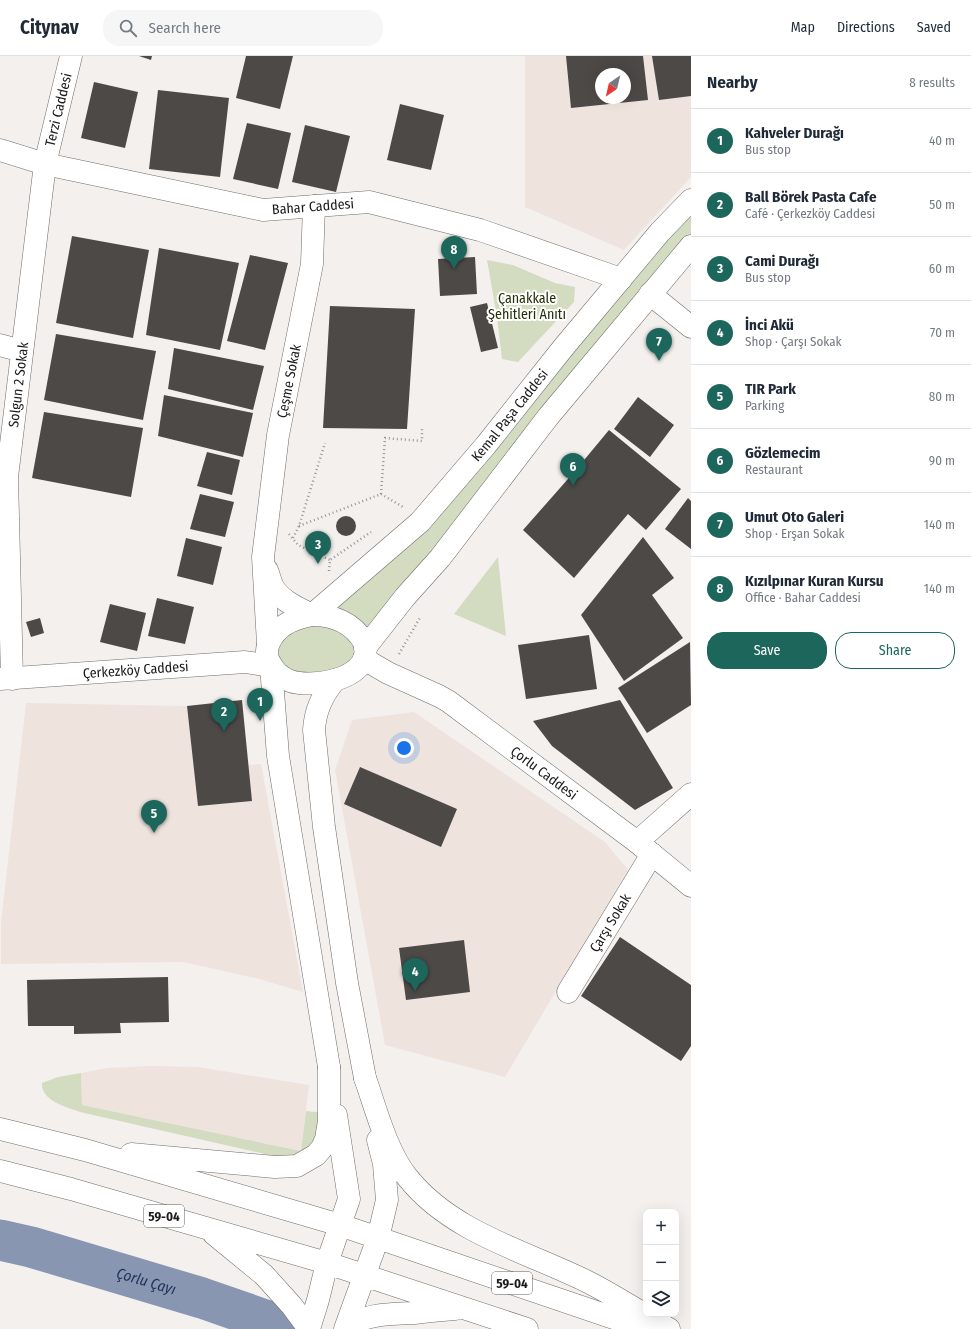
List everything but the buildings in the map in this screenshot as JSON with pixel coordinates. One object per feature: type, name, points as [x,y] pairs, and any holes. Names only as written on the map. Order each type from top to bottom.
[{"type":"main road","name":"Terzi Caddesi","points":[[45,164],[71,56]]},
{"type":"main road","name":"Bahar Caddesi","points":[[0,150],[45,164],[263,210],[369,202],[480,230],[621,279]]},
{"type":"main road","name":"Solgun 2 Sokak","points":[[6,679],[7,477],[45,164]]},
{"type":"main road","name":"Kemal Paşa Caddesi","points":[[312,615],[420,522],[486,445],[563,348],[660,232],[691,200]]},
{"type":"main road","name":"Çeşme Sokak","points":[[263,557],[278,435],[312,264],[314,206]]},
{"type":"main road","points":[[361,659],[362,638],[344,622],[326,615],[312,615],[296,618],[284,625],[274,635],[269,653],[282,676],[297,682],[315,682],[342,678],[361,659],[405,597],[440,558],[548,416],[691,246]]},
{"type":"main road","points":[[650,294],[691,326]]},
{"type":"main road","points":[[0,345],[22,351]]},
{"type":"main road","points":[[263,557],[272,585],[278,594],[291,604],[312,615]]},
{"type":"main road","points":[[263,557],[269,653],[278,756],[329,1067],[349,1200],[327,1263],[309,1329]]},
{"type":"main road","name":"Çerkezköy Caddesi","points":[[6,679],[246,662],[269,653]]},
{"type":"main road","name":"Çorlu Caddesi","points":[[361,659],[372,671],[388,673],[444,698],[520,753],[691,886]]},
{"type":"main road","points":[[335,680],[329,687],[321,702],[314,722],[314,730],[324,827],[346,975],[365,1078],[384,1164],[387,1200],[378,1238],[345,1329]]},
{"type":"main road","name":"Çarşı Sokak","points":[[568,992],[644,848],[691,794]]},
{"type":"main road","points":[[85,1150],[274,1167],[297,1166],[316,1155],[322,1148],[326,1138],[329,1121],[329,1067]]},
{"type":"main road","points":[[365,1078],[390,1148],[407,1178],[432,1202],[459,1222],[508,1247],[590,1283],[669,1329]]},
{"type":"main road","name":"59-04","points":[[0,1129],[85,1150],[340,1225],[646,1329]]},
{"type":"main road","name":"59-04","points":[[0,1171],[72,1189],[327,1263],[527,1329]]},
{"type":"main road","points":[[208,1229],[264,1275],[292,1306],[309,1329]]},
{"type":"main road","points":[[348,1329],[365,1318],[381,1314],[464,1308]]},
{"type":"path","points":[[381,494],[385,438],[422,440],[422,427]]},
{"type":"path","points":[[293,538],[299,526],[325,443]]},
{"type":"path","points":[[381,494],[405,509]]},
{"type":"path","points":[[299,526],[381,494]]},
{"type":"path","points":[[288,533],[298,545],[330,560]]},
{"type":"shaded area","points":[[525,56],[691,56],[691,177],[624,250],[525,207]]},
{"type":"shaded area","points":[[26,703],[187,706],[198,806],[252,801],[248,765],[261,764],[303,992],[259,979],[183,962],[1,964],[1,922]]},
{"type":"shaded area","points":[[414,712],[605,842],[628,870],[505,1077],[385,1045],[335,770],[352,720]]},
{"type":"shaded area","points":[[150,1066],[198,1067],[309,1085],[301,1151],[82,1105],[81,1073],[108,1068]]},
{"type":"green space","points":[[691,200],[691,246],[362,662],[290,680],[270,640],[326,615],[354,580]]},
{"type":"green space","name":"Çanakkale Şehitleri Anıtı","points":[[487,260],[513,265],[555,283],[575,287],[574,302],[518,362],[502,359],[497,317]]},
{"type":"green space","points":[[498,557],[506,636],[454,614]]},
{"type":"green space","points":[[81,1073],[82,1105],[301,1151],[306,1111],[325,1113],[329,1118],[300,1162],[80,1112],[50,1099],[43,1089],[42,1083],[58,1077]]},
{"type":"waterway","name":"Çorlu Çayı","points":[[0,1240],[31,1247],[202,1298],[291,1329]]},
{"type":"place","name":"Kızılpınar Kuran Kursu","points":[[454,269]]},
{"type":"place","name":"Umut Oto Galeri","points":[[659,361]]},
{"type":"place","name":"Gözlemecim","points":[[573,486]]},
{"type":"place","name":"Cami Durağı","points":[[318,564]]},
{"type":"place","name":"Kahveler Durağı","points":[[260,721]]},
{"type":"place","name":"Ball Börek Pasta Cafe","points":[[224,731]]},
{"type":"place","name":"TIR Park","points":[[154,833]]},
{"type":"place","name":"İnci Akü","points":[[415,991]]}]
